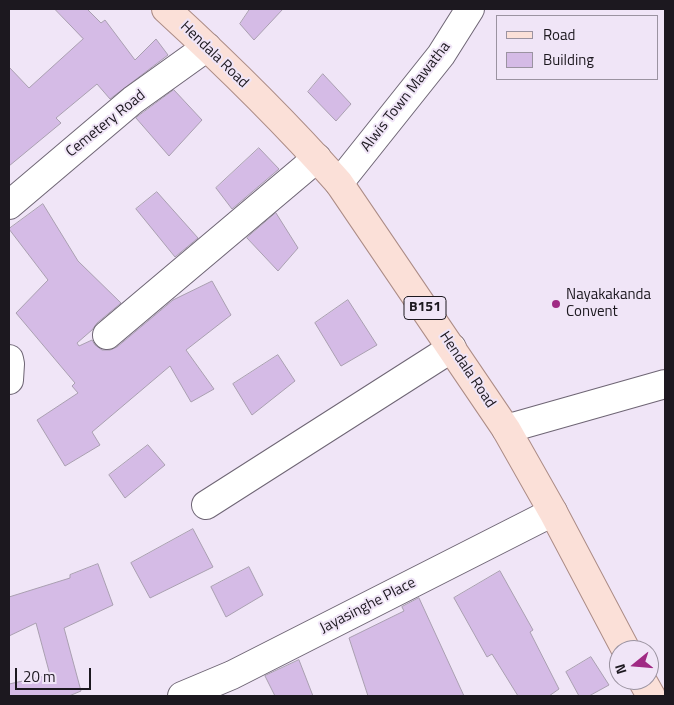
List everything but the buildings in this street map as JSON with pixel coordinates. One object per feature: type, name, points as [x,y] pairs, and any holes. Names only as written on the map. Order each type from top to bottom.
[{"type":"main road","name":"Hendala Road","points":[[175,12],[339,183],[506,429],[553,512],[621,640]]},
{"type":"street","name":"Alwis Town Mawatha","points":[[339,183],[441,55],[470,9]]},
{"type":"street","name":"Cemetery Road","points":[[9,205],[134,100],[207,47]]},
{"type":"street","points":[[108,335],[317,158]]},
{"type":"street","points":[[206,505],[452,348]]},
{"type":"street","points":[[9,359],[9,380]]},
{"type":"street","points":[[506,429],[665,384]]},
{"type":"street","name":"Jayasinghe Place","points":[[182,696],[232,675],[553,512]]},
{"type":"place","name":"Nayakakanda Convent","points":[[556,304]]}]
